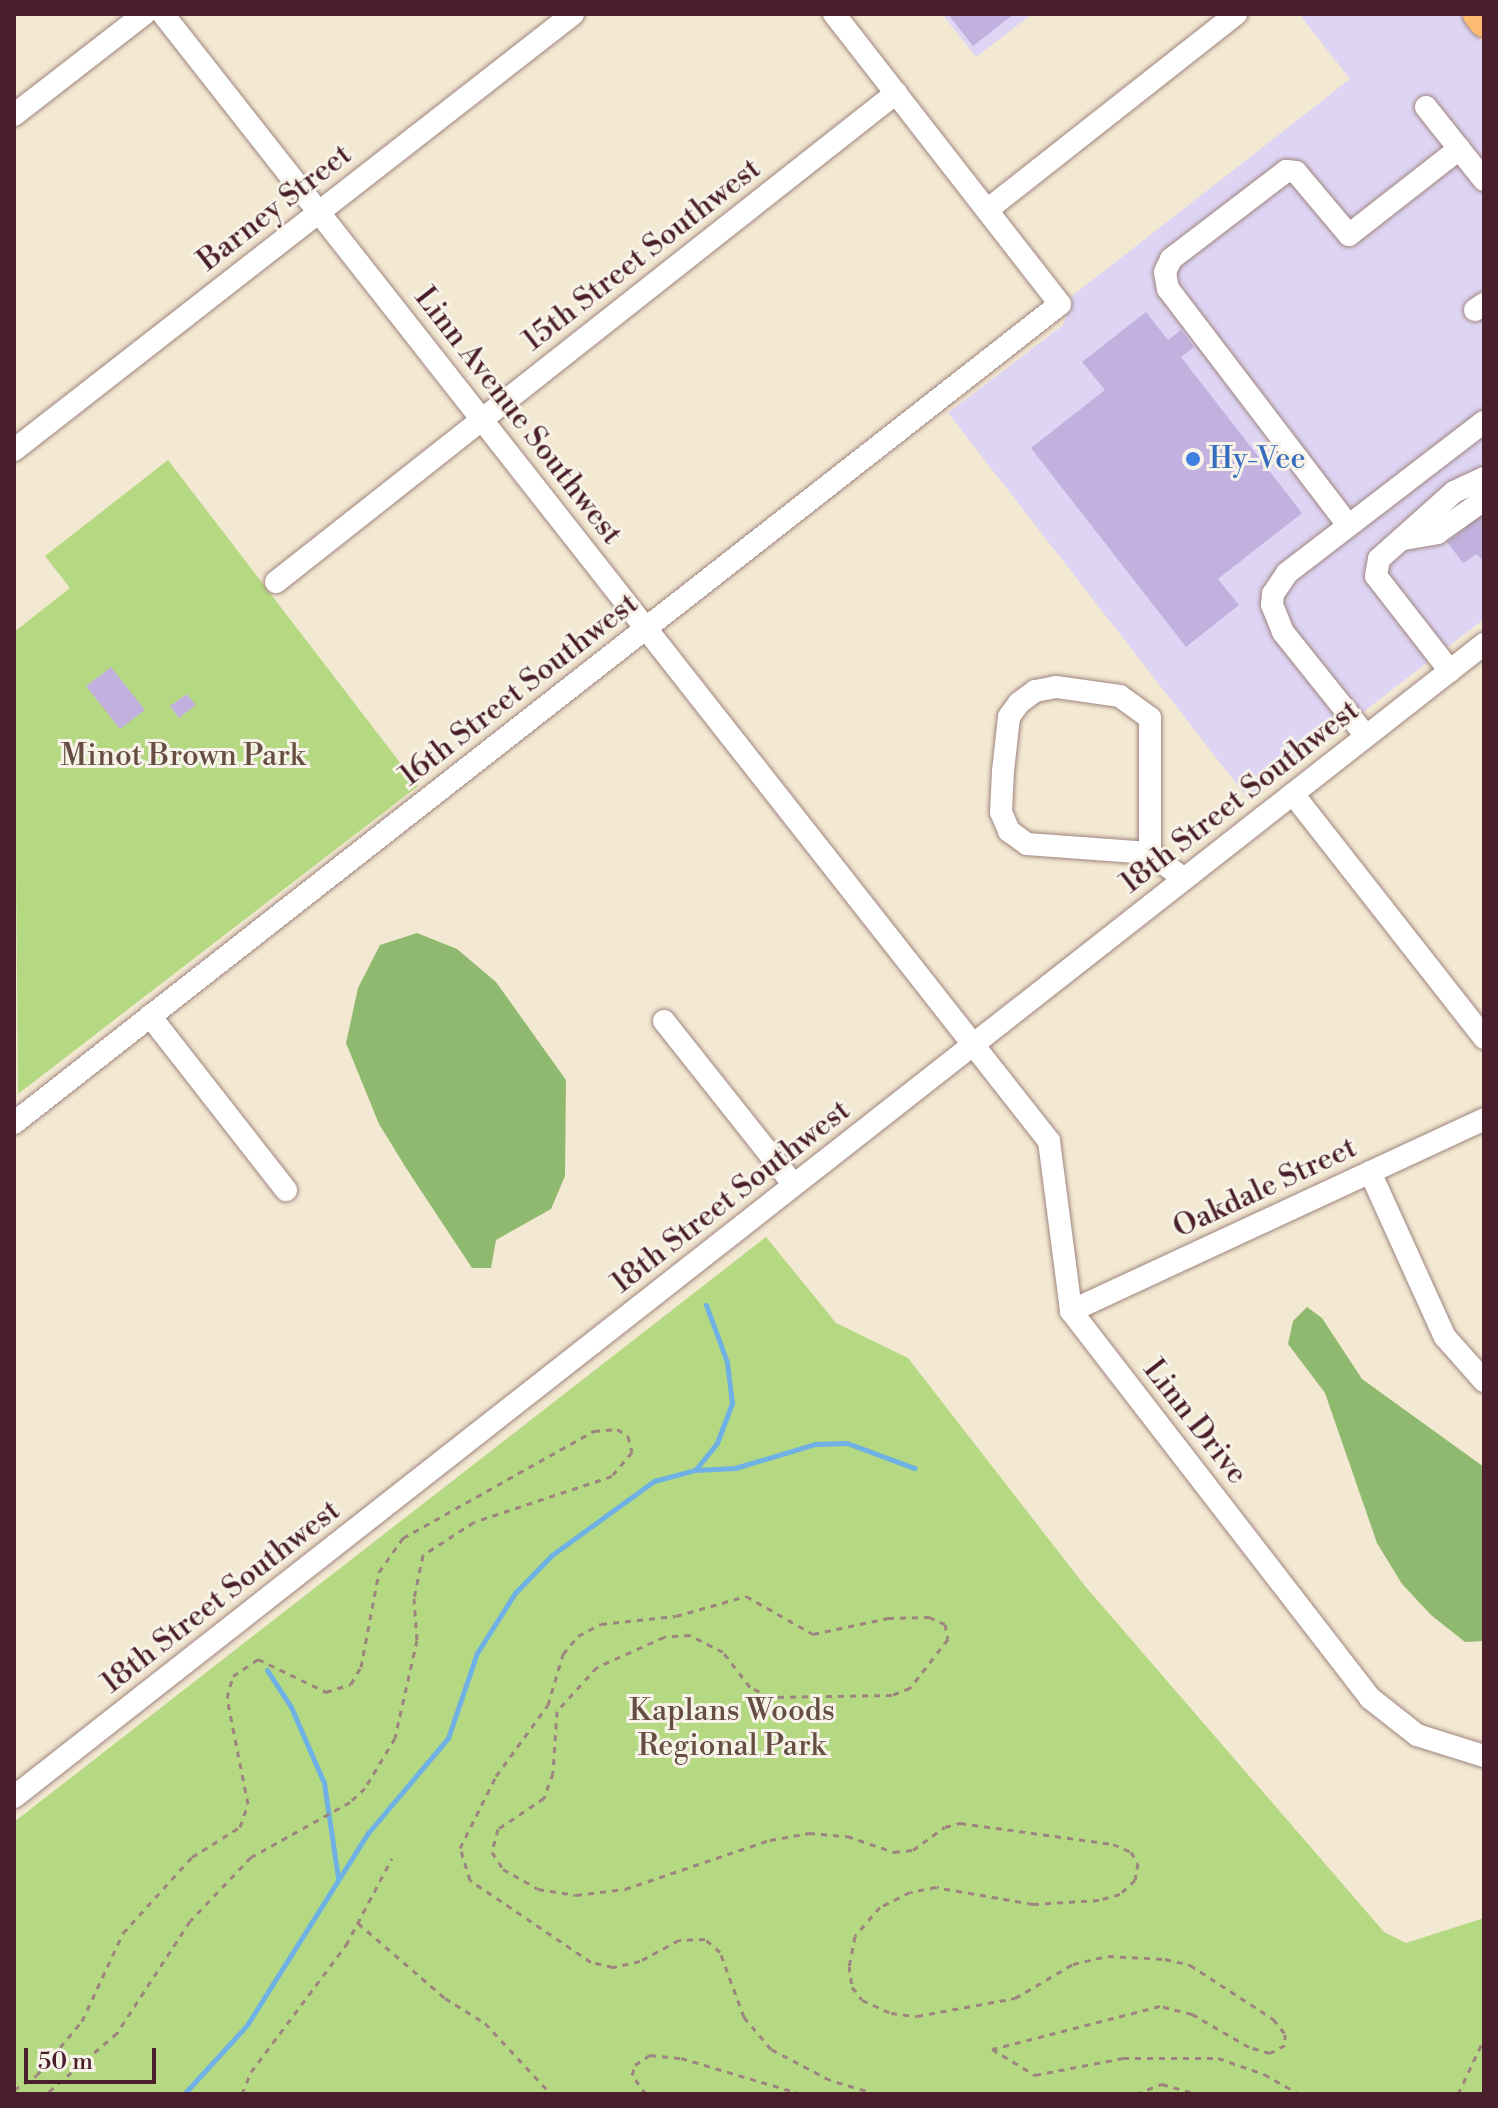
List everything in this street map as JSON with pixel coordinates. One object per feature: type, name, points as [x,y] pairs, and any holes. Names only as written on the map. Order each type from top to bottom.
[{"type":"main road","points":[[1478,14],[1484,22]]},
{"type":"street","points":[[14,115],[144,14]]},
{"type":"street","name":"Linn Avenue Southwest","points":[[163,14],[974,1044]]},
{"type":"street","name":"Barney Street","points":[[14,450],[573,14]]},
{"type":"street","points":[[834,14],[987,210],[1236,14]]},
{"type":"street","name":"15th Street Southwest","points":[[276,582],[896,93]]},
{"type":"street","points":[[1426,107],[1484,180]]},
{"type":"street","points":[[1348,525],[1168,289],[1165,272],[1171,259],[1286,171],[1296,172],[1349,235],[1459,149]]},
{"type":"street","name":"16th Street Southwest","points":[[14,1123],[1060,304],[987,210]]},
{"type":"street","points":[[1366,736],[1283,632],[1272,605],[1287,573],[1484,422]]},
{"type":"street","points":[[1450,671],[1376,576],[1379,559],[1454,492],[1484,478]]},
{"type":"street","points":[[1402,539],[1437,533],[1484,500]]},
{"type":"street","name":"18th Street Southwest","points":[[14,1797],[1484,644]]},
{"type":"street","points":[[1150,853],[1150,718],[1120,696],[1056,687],[1035,691],[1019,703],[1009,717],[1003,771],[1001,812],[1009,831],[1027,844],[1150,853],[1184,879]]},
{"type":"street","points":[[1293,794],[1484,1038]]},
{"type":"street","points":[[150,1016],[286,1190]]},
{"type":"street","points":[[664,1021],[794,1185]]},
{"type":"street","points":[[974,1044],[1049,1141],[1071,1311]]},
{"type":"street","name":"Oakdale Street","points":[[1071,1311],[1484,1119]]},
{"type":"street","points":[[1370,1172],[1445,1337],[1484,1381]]},
{"type":"street","name":"Linn Drive","points":[[1071,1311],[1370,1698],[1417,1735],[1484,1756]]},
{"type":"path","points":[[14,2090],[37,2075],[82,2021],[123,1933],[192,1857],[240,1827],[248,1804],[227,1698],[233,1676],[258,1659],[326,1692],[351,1684],[361,1667],[379,1572],[403,1538],[594,1431],[617,1429],[628,1436],[632,1452],[612,1476],[474,1522],[423,1555],[414,1598],[417,1640],[395,1738],[365,1788],[350,1802],[251,1857],[190,1921],[117,2033],[46,2094]]},
{"type":"path","points":[[877,2094],[830,2080],[771,2049],[744,2017],[720,1952],[705,1939],[679,1940],[640,1961],[613,1967],[591,1962],[470,1880],[460,1848],[496,1776],[548,1705],[563,1654],[578,1636],[601,1624],[676,1616],[746,1596],[813,1634],[888,1618],[929,1617],[945,1624],[948,1639],[910,1688],[892,1695],[770,1697],[750,1687],[723,1652],[690,1635],[664,1637],[597,1667],[557,1711],[553,1773],[544,1798],[498,1829],[492,1852],[503,1869],[538,1889],[576,1895],[625,1889],[770,1840],[809,1833],[847,1836],[894,1852],[913,1850],[945,1827],[960,1823],[1113,1844],[1131,1852],[1138,1863],[1135,1880],[1120,1894],[1099,1900],[1033,1904],[936,1887],[910,1892],[880,1907],[855,1936],[849,1966],[852,1987],[862,2000],[891,2013],[917,2016],[1015,1998],[1073,1964],[1108,1956],[1190,1965],[1273,2019],[1285,2034],[1285,2045],[1270,2053],[1249,2047],[1192,2014],[1160,2006],[992,2049],[1035,2075],[1123,2058],[1218,2058],[1264,2074],[1299,2094]]},
{"type":"path","points":[[242,2094],[251,2072],[296,2018],[358,1923],[392,1858]]},
{"type":"path","points":[[358,1923],[445,1998],[485,2023],[551,2094]]},
{"type":"path","points":[[1458,2094],[1484,2039]]},
{"type":"path","points":[[646,2094],[632,2075],[635,2065],[650,2055],[681,2058],[802,2094]]},
{"type":"path","points":[[1136,2094],[1162,2084],[1197,2094]]},
{"type":"shaded area","points":[[942,14],[1032,14],[976,57]]},
{"type":"shaded area","points":[[1299,14],[1461,14],[1484,45],[1484,619],[1249,800],[948,413],[1063,325],[1072,296],[1350,79]]},
{"type":"green space","name":"Minot Brown Park","points":[[168,460],[418,786],[18,1094],[14,632],[70,588],[45,556]]},
{"type":"green space","points":[[417,933],[457,949],[496,982],[566,1080],[565,1176],[551,1209],[496,1240],[491,1268],[472,1268],[406,1168],[379,1124],[346,1043],[358,988],[380,945]]},
{"type":"green space","name":"Kaplans Woods Regional Park","points":[[766,1237],[836,1323],[908,1358],[1085,1586],[1384,1932],[1406,1943],[1484,1918],[1484,2094],[14,2094],[14,1822]]},
{"type":"green space","points":[[1307,1307],[1322,1318],[1362,1379],[1484,1467],[1484,1641],[1465,1642],[1431,1615],[1402,1584],[1377,1543],[1325,1393],[1288,1344],[1293,1321]]},
{"type":"building","points":[[948,14],[1014,14],[973,46]]},
{"type":"building","points":[[1146,312],[1168,340],[1181,330],[1194,347],[1181,357],[1302,513],[1218,579],[1239,605],[1186,647],[1031,448],[1105,390],[1082,362]]},
{"type":"building","points":[[1470,491],[1484,508],[1484,562],[1477,554],[1463,563],[1447,542],[1467,527],[1450,507]]},
{"type":"building","points":[[111,667],[145,710],[120,729],[86,686]]},
{"type":"building","points":[[187,694],[196,705],[179,718],[170,706]]},
{"type":"waterway","points":[[696,1469],[717,1443],[732,1403],[727,1362],[706,1305]]},
{"type":"waterway","points":[[184,2094],[247,2025],[368,1833],[448,1738],[477,1653],[515,1593],[552,1555],[654,1481],[695,1470],[735,1468],[815,1444],[847,1443],[914,1468]]},
{"type":"waterway","points":[[267,1670],[291,1707],[324,1783],[338,1878]]},
{"type":"place","name":"Hy-Vee","points":[[1193,459]]}]
